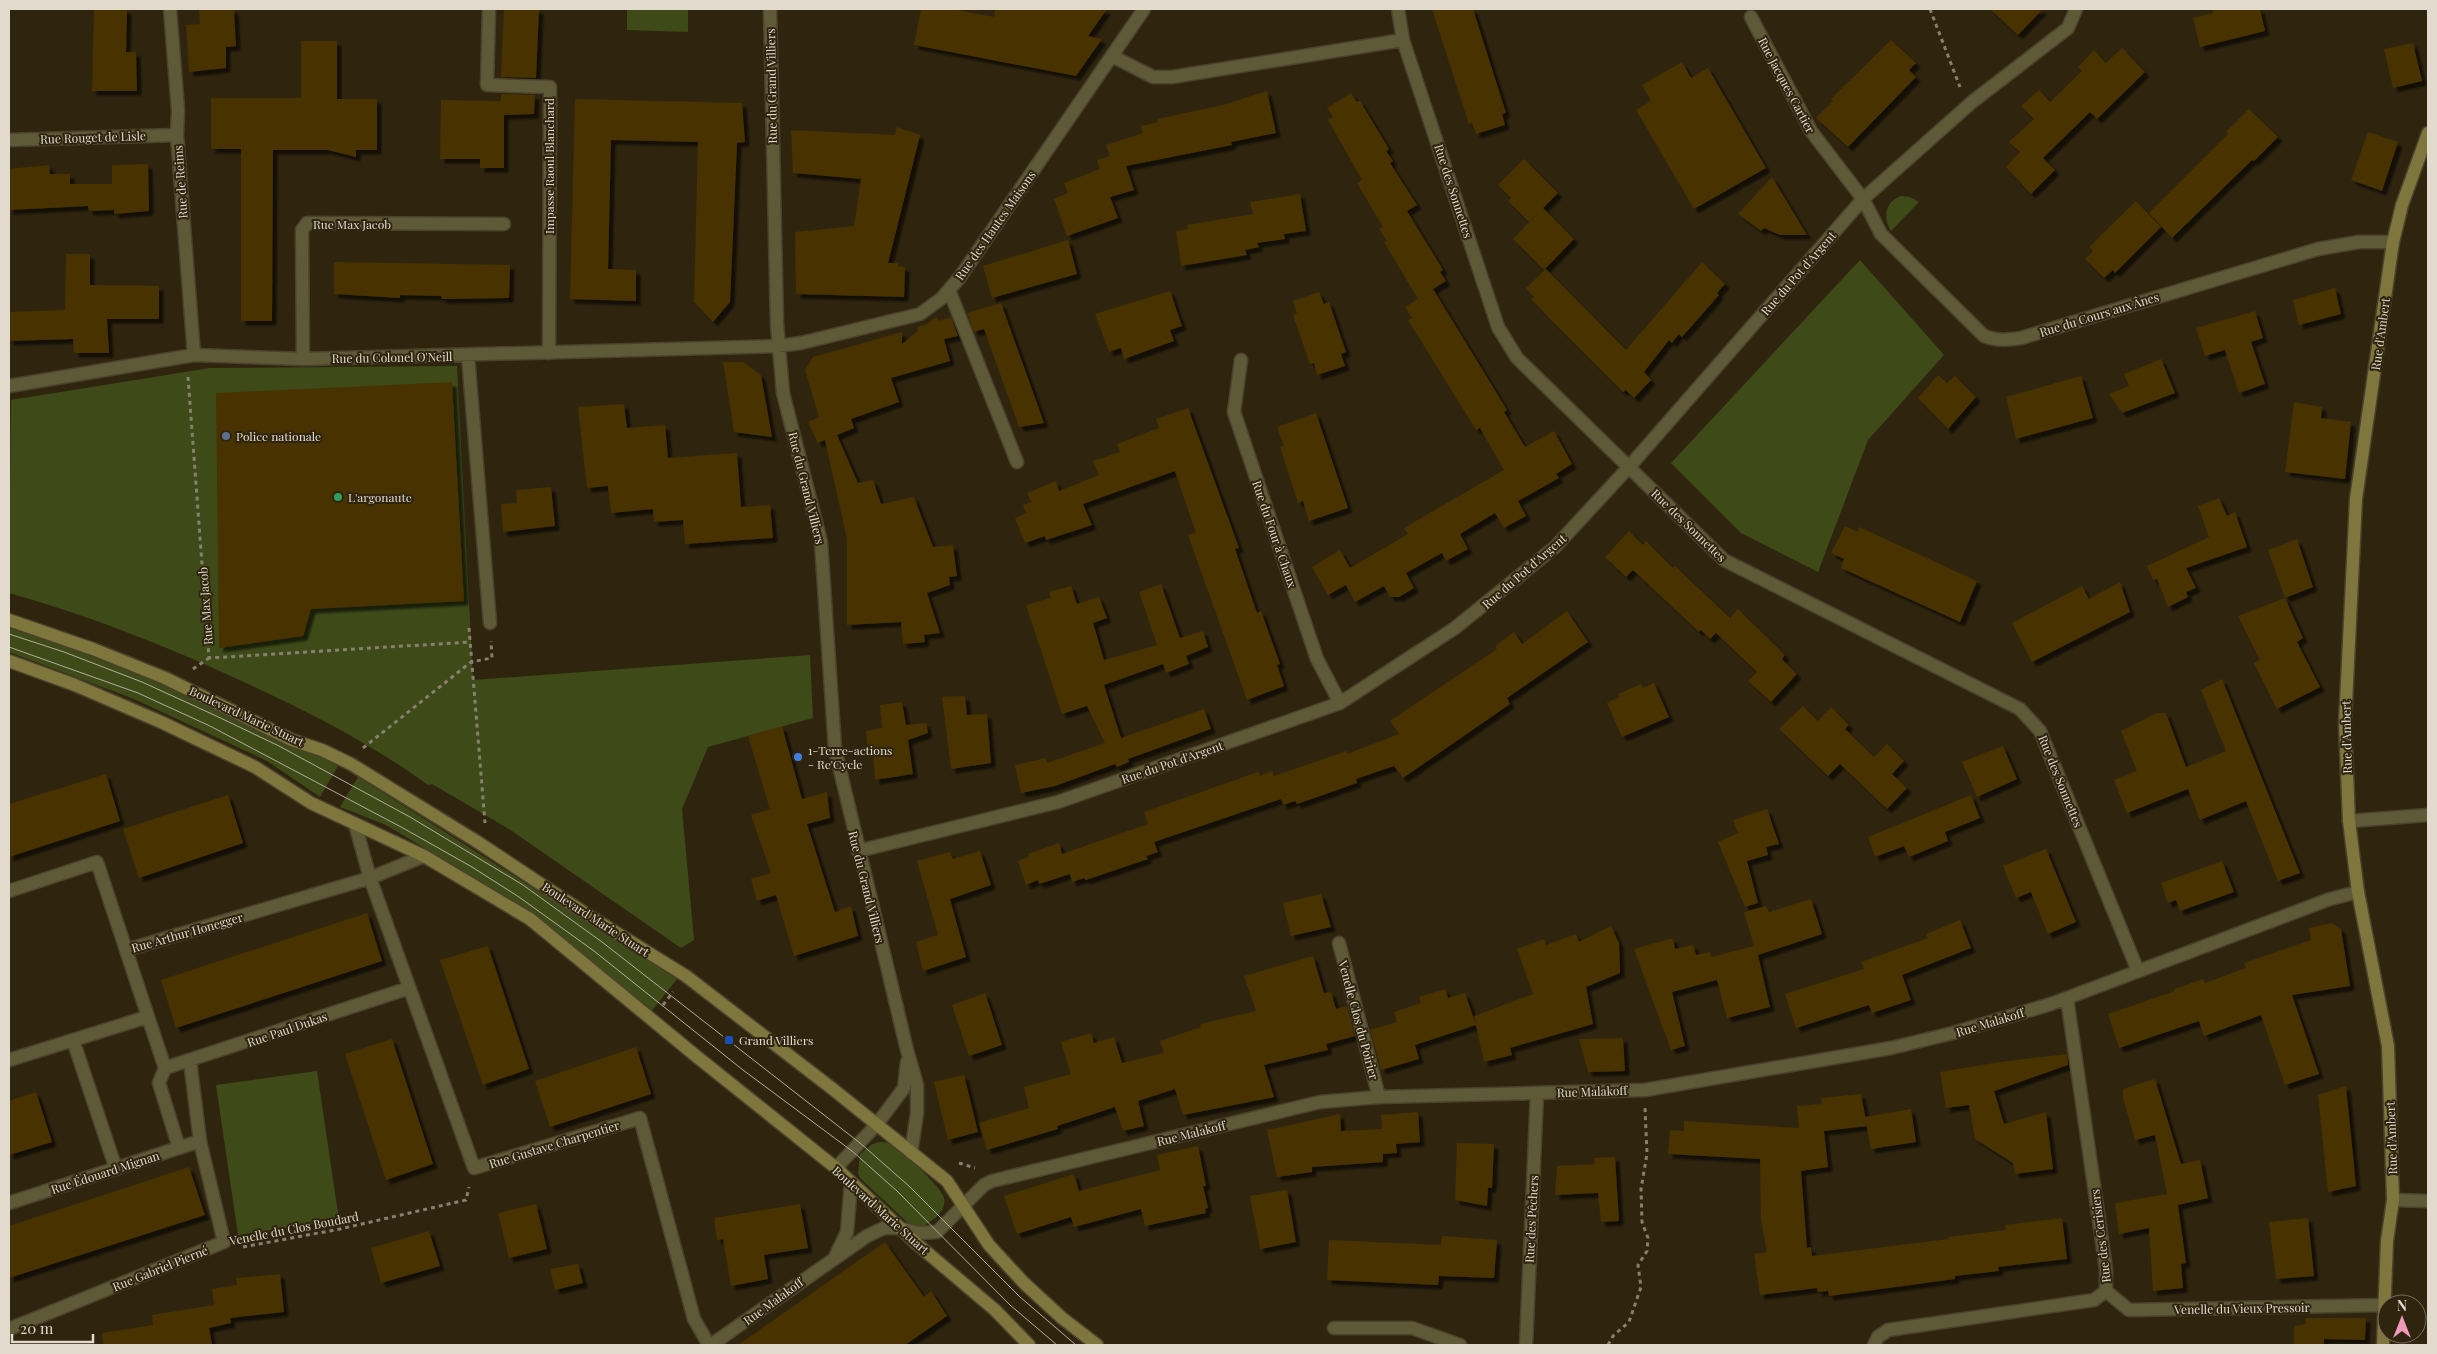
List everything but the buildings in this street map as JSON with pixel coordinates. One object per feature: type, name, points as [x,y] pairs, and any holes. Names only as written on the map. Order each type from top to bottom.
[{"type":"main road","name":"Rue d'Ambert","points":[[2384,1294],[2387,1240],[2393,1200],[2388,1046],[2358,892],[2349,821],[2345,688],[2356,498],[2393,242],[2402,205],[2428,133]]},
{"type":"main road","name":"Boulevard Marie Stuart","points":[[9,620],[93,649],[156,674],[292,740],[322,750],[351,764],[476,841],[583,912],[686,976],[877,1124],[946,1181],[989,1245],[1024,1283],[1062,1318],[1097,1345]]},
{"type":"main road","name":"Boulevard Marie Stuart","points":[[9,661],[75,685],[161,722],[255,767],[311,803],[424,856],[530,919],[836,1168],[900,1228],[995,1310],[1029,1345]]},
{"type":"street","name":"Rue de Reims","points":[[170,9],[178,110],[177,135],[194,355]]},
{"type":"street","name":"Impasse Raoul Blanchard","points":[[488,9],[487,85],[550,87],[549,353]]},
{"type":"street","name":"Rue du Grand Villiers","points":[[770,9],[778,346],[783,393],[821,542],[835,749],[907,1050],[918,1086],[917,1113],[911,1153]]},
{"type":"street","name":"Rue des Hautes Maisons","points":[[778,346],[801,343],[920,314],[942,298],[1144,9]]},
{"type":"street","name":"Rue des Sonnettes","points":[[1398,9],[1403,40],[1498,327],[1517,358],[1724,560],[2020,709],[2040,731],[2138,970]]},
{"type":"street","name":"Rue du Pot d'Argent","points":[[858,851],[1058,802],[1340,703],[1455,628],[1555,547],[1629,466],[1863,199],[1972,102],[2068,28],[2076,9]]},
{"type":"street","name":"Rue Jacques Cartier","points":[[1751,17],[1811,131],[1863,199]]},
{"type":"street","points":[[1112,56],[1153,77],[1172,77],[1403,40]]},
{"type":"street","name":"Rue Rouget de Lisle","points":[[9,140],[177,135]]},
{"type":"street","name":"Rue du Cours aux Ânes","points":[[1863,199],[1881,234],[1984,336],[1997,340],[2021,338],[2084,317],[2318,249],[2359,242],[2393,242]]},
{"type":"street","name":"Rue Max Jacob","points":[[302,359],[302,230],[307,223],[504,224]]},
{"type":"street","points":[[949,290],[1018,462]]},
{"type":"street","name":"Rue du Colonel O'Neill","points":[[9,386],[194,355],[302,359],[468,356],[778,346]]},
{"type":"street","points":[[468,356],[490,622]]},
{"type":"street","name":"Rue du Four à Chaux","points":[[1241,360],[1234,412],[1318,660],[1340,703]]},
{"type":"street","points":[[2349,821],[2428,816]]},
{"type":"street","name":"Rue Gustave Charpentier","points":[[355,824],[370,878],[474,1168],[640,1118],[694,1318],[710,1345]]},
{"type":"street","name":"Rue Arthur Honegger","points":[[9,892],[97,862],[126,950],[370,878],[424,856]]},
{"type":"street","name":"Rue Malakoff","points":[[710,1345],[835,1257],[875,1232],[884,1228],[900,1228],[919,1233],[937,1232],[984,1185],[992,1182],[1320,1102],[1379,1097],[1645,1090],[1891,1048],[1953,1033],[2067,998],[2330,899],[2358,892]]},
{"type":"street","name":"Venelle Clos du Poirier","points":[[1339,943],[1379,1097]]},
{"type":"street","points":[[126,950],[165,1068],[159,1083],[179,1148]]},
{"type":"street","name":"Rue Paul Dukas","points":[[165,1068],[409,988]]},
{"type":"street","name":"Rue des Cerisiers","points":[[1874,1345],[1878,1336],[1888,1330],[2094,1300],[2106,1292],[2106,1269],[2067,998]]},
{"type":"street","points":[[9,1060],[147,1017]]},
{"type":"street","points":[[73,1040],[116,1169]]},
{"type":"street","name":"Rue du Grand Villiers","points":[[836,1168],[877,1124],[904,1088],[907,1079],[907,1050]]},
{"type":"street","name":"Rue Gabriel Pierné","points":[[9,1329],[224,1242],[200,1141],[190,1061]]},
{"type":"street","name":"Rue des Pêchers","points":[[1526,1345],[1537,1093]]},
{"type":"street","name":"Rue Édouard Mignan","points":[[9,1203],[200,1141]]},
{"type":"street","name":"Rue Malakoff","points":[[835,1257],[847,1232],[851,1182]]},
{"type":"street","points":[[2393,1200],[2428,1201]]},
{"type":"street","name":"Venelle du Vieux Pressoir","points":[[2106,1292],[2129,1310],[2377,1304]]},
{"type":"street","points":[[1334,1328],[1412,1328],[1460,1345]]},
{"type":"path","points":[[1930,9],[1960,87],[1972,102]]},
{"type":"path","name":"Rue Max Jacob","points":[[194,355],[188,377],[210,658],[470,642],[471,662]]},
{"type":"path","points":[[186,673],[210,658]]},
{"type":"path","points":[[365,747],[471,662],[492,658]]},
{"type":"path","points":[[471,662],[486,831]]},
{"type":"path","points":[[659,1011],[676,988]]},
{"type":"path","points":[[1608,1345],[1613,1336],[1629,1322],[1641,1287],[1638,1265],[1647,1251],[1648,1238],[1642,1222],[1641,1189],[1647,1154],[1645,1090]]},
{"type":"path","points":[[952,1161],[979,1169]]},
{"type":"path","name":"Venelle du Clos Boudard","points":[[234,1248],[340,1229],[466,1200],[474,1168]]},
{"type":"green space","points":[[627,9],[688,9],[688,32],[627,30]]},
{"type":"green space","points":[[1901,196],[1910,197],[1919,202],[1891,231],[1888,226],[1887,210],[1896,198]]},
{"type":"green space","points":[[1860,260],[1944,355],[1868,440],[1818,572],[1741,533],[1671,463]]},
{"type":"green space","points":[[457,366],[473,680],[810,655],[813,718],[708,747],[682,809],[694,940],[681,948],[509,829],[432,784],[428,785],[385,756],[317,717],[159,645],[100,622],[9,593],[11,400],[210,368]]},
{"type":"green space","points":[[9,628],[63,645],[163,685],[289,746],[314,754],[338,766],[320,797],[267,761],[134,699],[9,652]]},
{"type":"green space","points":[[358,777],[677,979],[650,1013],[587,957],[520,905],[386,825],[340,807]]},
{"type":"green space","points":[[317,1071],[339,1220],[238,1235],[216,1085]]},
{"type":"green space","points":[[878,1142],[888,1143],[898,1150],[921,1170],[941,1192],[944,1203],[941,1212],[922,1227],[907,1222],[858,1174],[860,1154]]},
{"type":"tram line","points":[[9,634],[64,652],[142,682],[279,746],[410,817],[523,885],[602,942],[860,1143],[909,1186],[1020,1297],[1076,1345]]},
{"type":"tram line","points":[[9,647],[138,693],[210,726],[403,828],[472,867],[519,897],[594,951],[743,1070],[852,1151],[897,1191],[1010,1305],[1057,1345]]},
{"type":"place","name":"Police nationale","points":[[226,436]]},
{"type":"place","name":"L'argonaute","points":[[338,497]]},
{"type":"place","name":"1-Terre-actions - Re'Cycle","points":[[798,757]]},
{"type":"place","name":"Grand Villiers","points":[[729,1040]]}]
